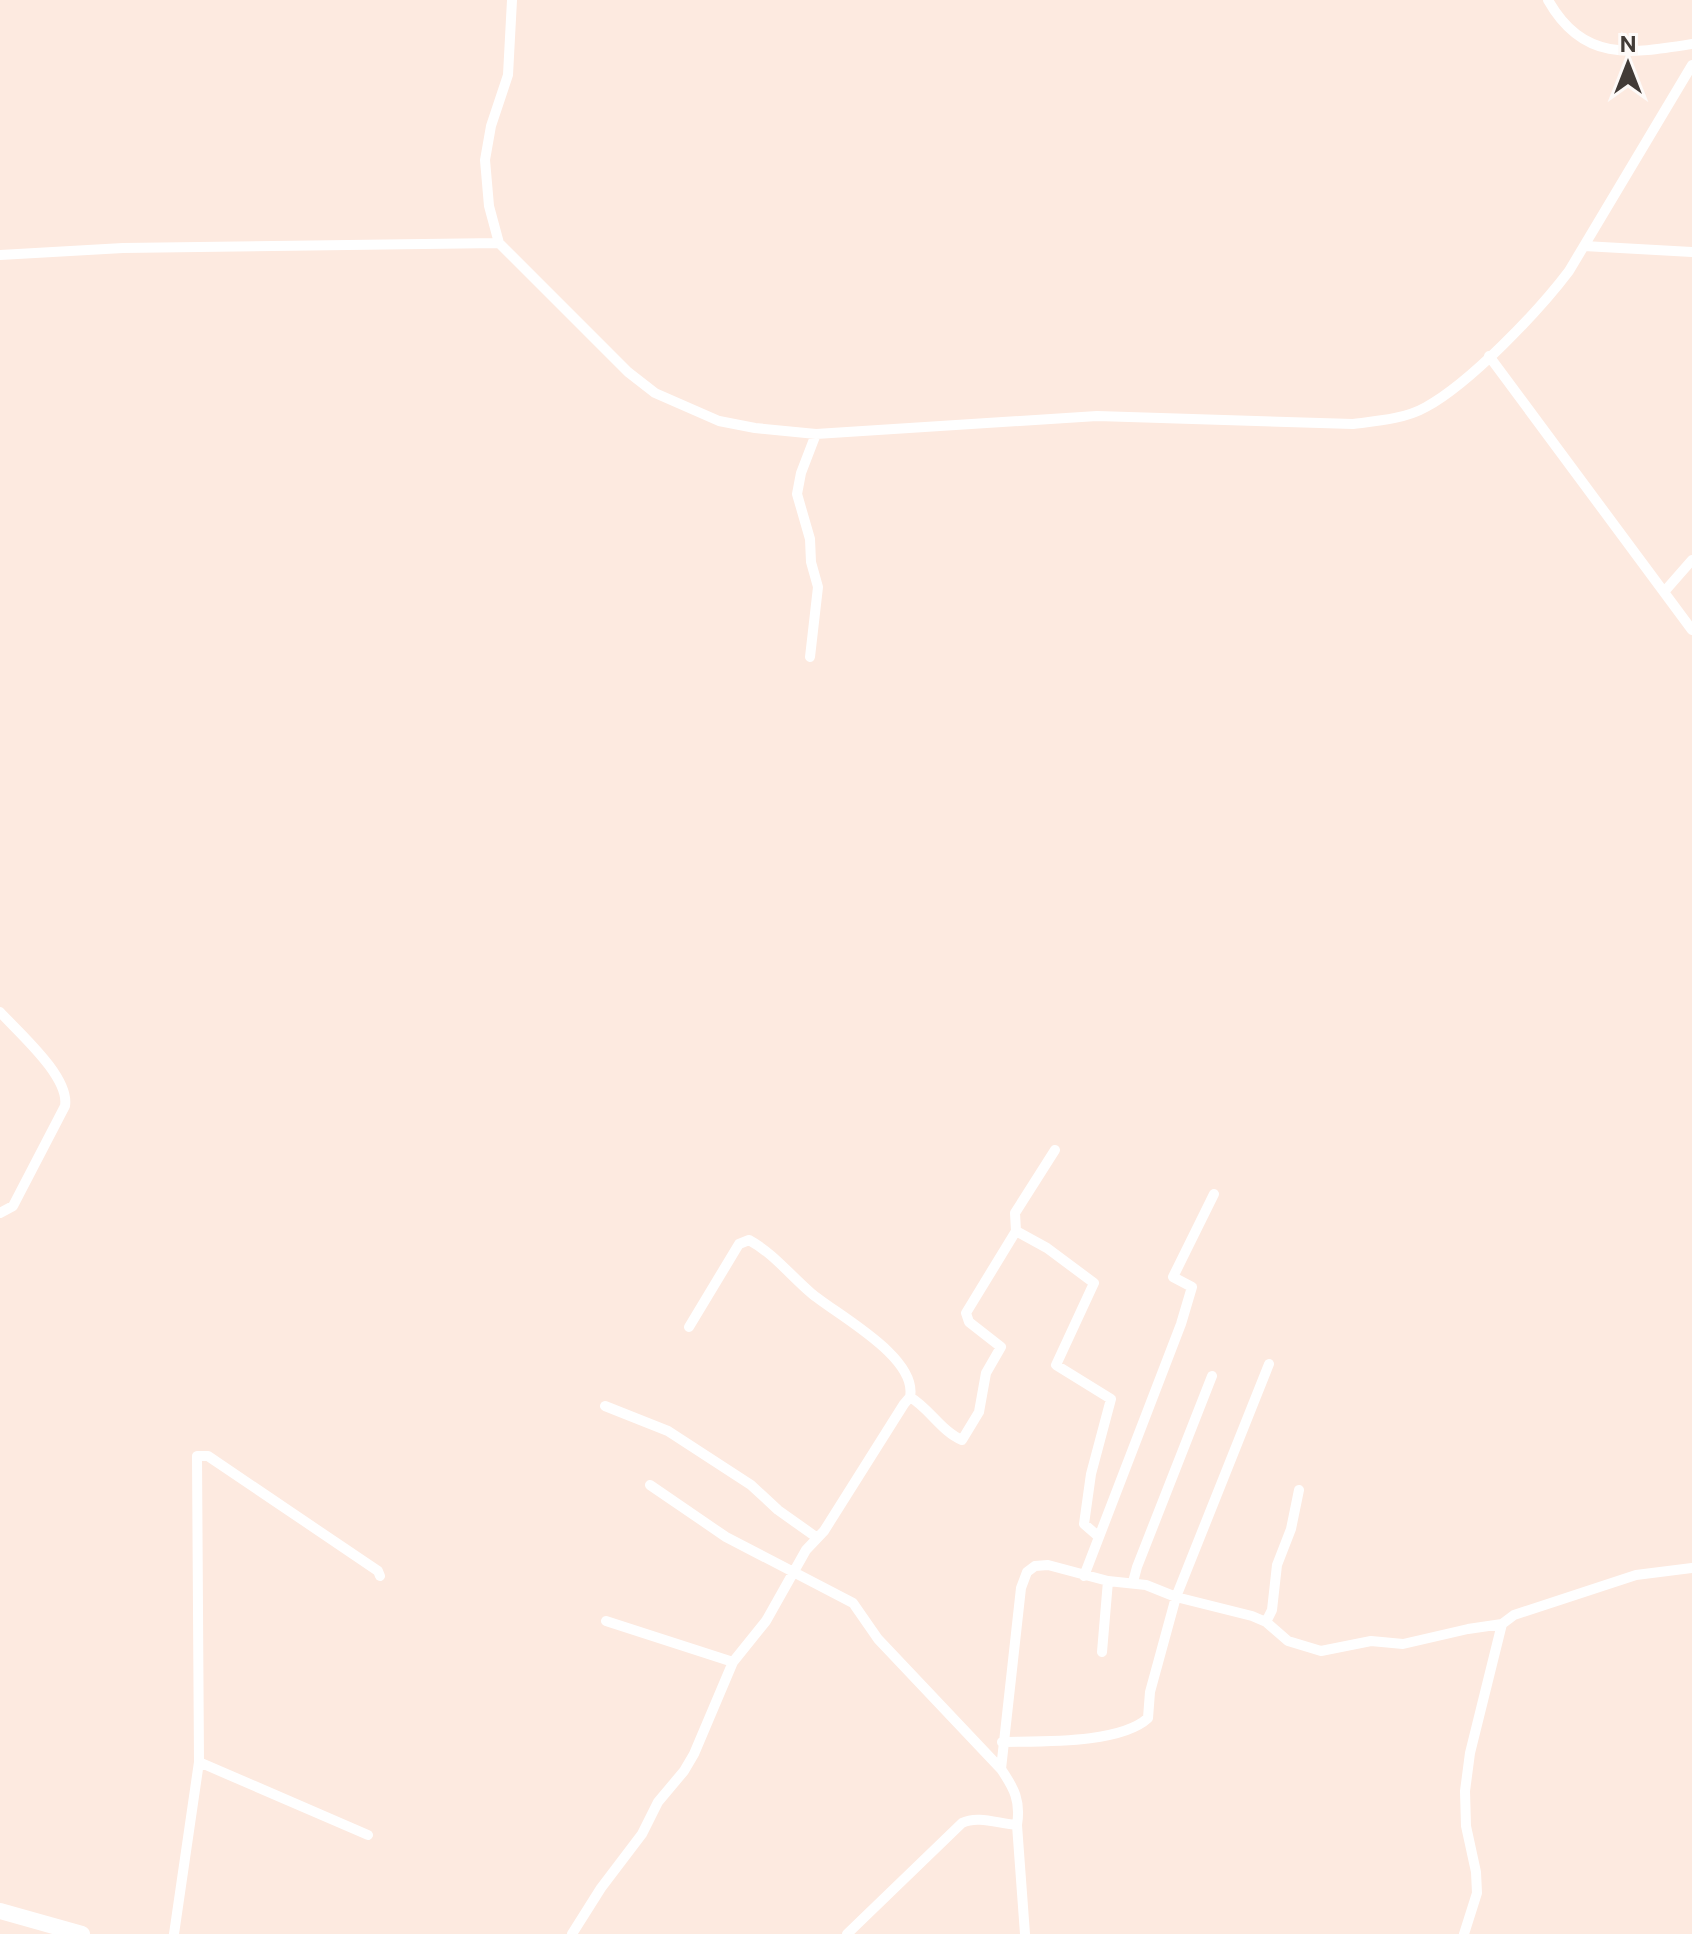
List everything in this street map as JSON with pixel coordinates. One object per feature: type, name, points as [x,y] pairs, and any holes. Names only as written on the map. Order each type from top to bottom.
[{"type":"main road","points":[[0,1911],[82,1934]]},
{"type":"street","points":[[512,0],[508,75],[491,126],[485,160],[489,206],[499,243],[628,372],[655,393],[727,423],[816,434],[1097,416],[1353,424],[1425,408],[1465,378],[1548,299],[1584,246],[1692,65]]},
{"type":"street","points":[[1548,0],[1569,30],[1593,45],[1644,51],[1692,44]]},
{"type":"street","points":[[0,255],[123,248],[499,243]]},
{"type":"street","points":[[1584,246],[1692,252]]},
{"type":"street","points":[[1489,356],[1692,630]]},
{"type":"street","points":[[810,657],[818,587],[811,562],[810,539],[797,494],[801,473],[816,434]]},
{"type":"street","points":[[1664,592],[1692,560]]},
{"type":"street","points":[[0,1012],[52,1070],[64,1088],[66,1098],[65,1106],[13,1206],[0,1213]]},
{"type":"street","points":[[910,1397],[962,1440],[979,1412],[986,1373],[1001,1347],[969,1322],[966,1313],[1016,1231],[1015,1213],[1055,1150]]},
{"type":"street","points":[[1084,1576],[1181,1324],[1192,1287],[1173,1277],[1214,1194]]},
{"type":"street","points":[[1016,1231],[1047,1248],[1094,1283],[1056,1365],[1111,1399],[1091,1474],[1084,1524],[1099,1537]]},
{"type":"street","points":[[572,1934],[601,1888],[642,1834],[658,1802],[694,1754],[733,1662],[766,1621],[806,1550],[824,1531],[910,1397],[907,1375],[898,1362],[864,1330],[810,1292],[774,1257],[749,1240],[739,1244],[689,1327]]},
{"type":"street","points":[[1002,1742],[1120,1734],[1141,1725],[1148,1718],[1150,1692],[1176,1597],[1269,1364]]},
{"type":"street","points":[[1133,1582],[1212,1376]]},
{"type":"street","points":[[605,1406],[676,1436],[751,1485],[778,1510],[816,1537]]},
{"type":"street","points":[[174,1934],[199,1762],[197,1456],[208,1456],[378,1571],[380,1576]]},
{"type":"street","points":[[650,1485],[726,1537],[853,1603],[878,1639],[1001,1769],[1015,1790],[1020,1808],[1017,1825],[1025,1934]]},
{"type":"street","points":[[1266,1622],[1272,1610],[1277,1565],[1291,1529],[1299,1490]]},
{"type":"street","points":[[1001,1769],[1021,1588],[1027,1572],[1035,1566],[1048,1565],[1108,1581],[1133,1582],[1176,1597],[1252,1616],[1266,1622],[1288,1641],[1321,1651],[1371,1641],[1403,1644],[1502,1624],[1514,1615],[1636,1575],[1692,1568]]},
{"type":"street","points":[[1102,1652],[1108,1581]]},
{"type":"street","points":[[606,1621],[733,1662]]},
{"type":"street","points":[[1464,1934],[1477,1893],[1476,1872],[1466,1826],[1466,1783],[1470,1753],[1502,1624]]},
{"type":"street","points":[[199,1762],[368,1835]]},
{"type":"street","points":[[847,1934],[962,1823],[973,1818],[1017,1825]]}]
